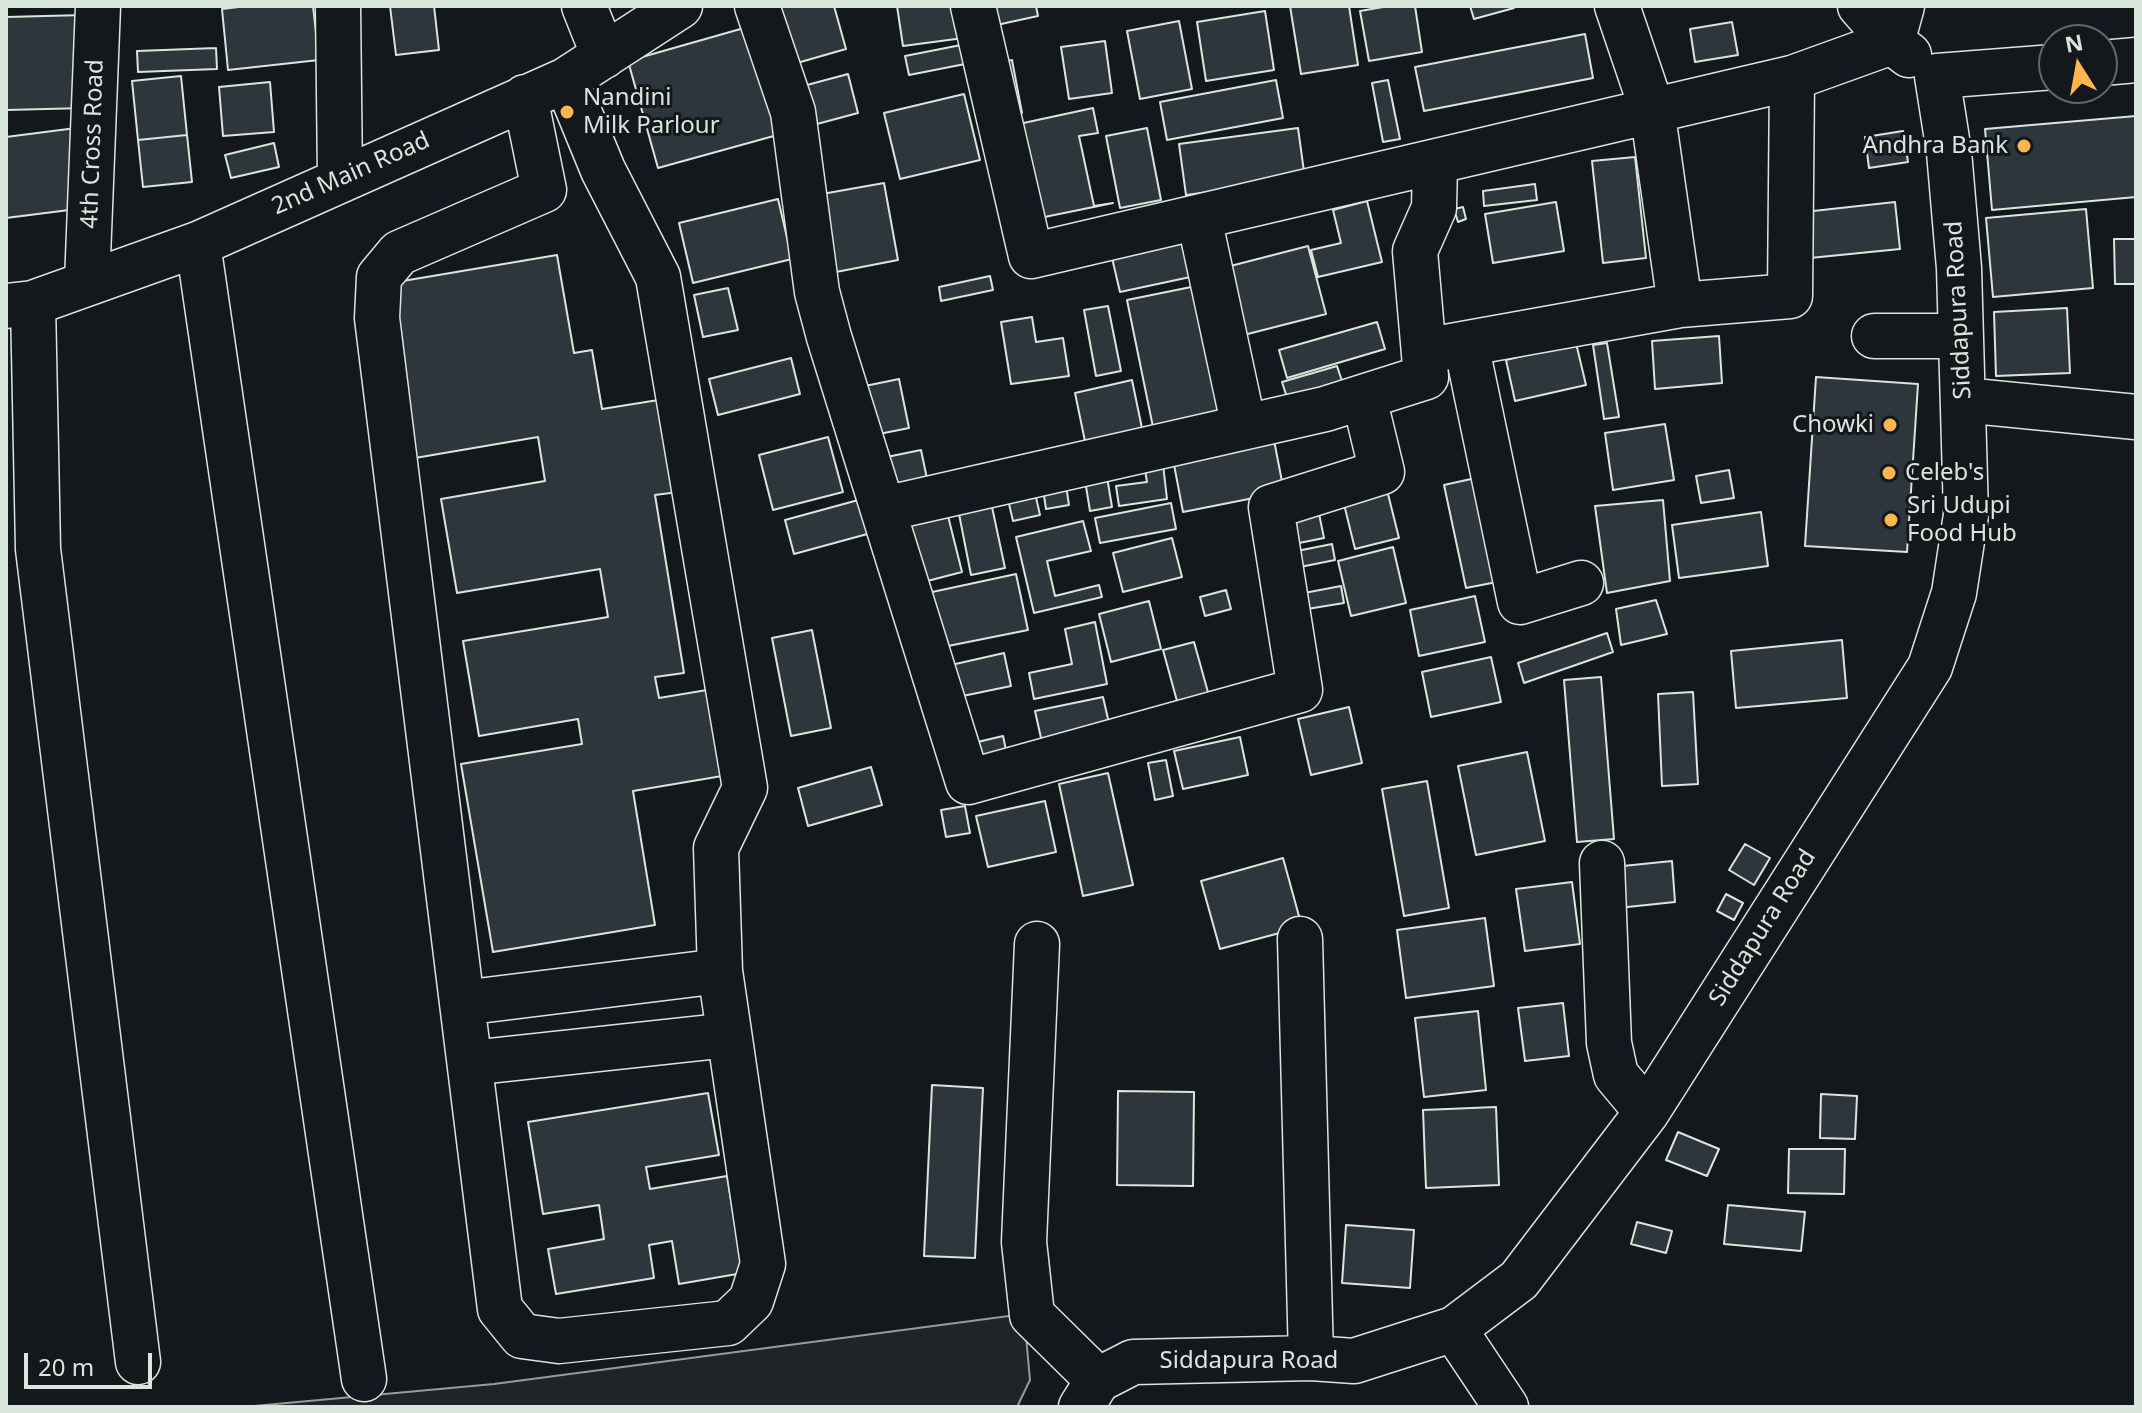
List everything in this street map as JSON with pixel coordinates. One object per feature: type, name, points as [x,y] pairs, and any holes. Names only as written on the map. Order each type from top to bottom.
[{"type":"street","name":"4th Cross Road","points":[[87,282],[98,6]]},
{"type":"street","points":[[338,6],[340,178]]},
{"type":"street","points":[[584,6],[604,56]]},
{"type":"street","name":"2nd Main Road","points":[[20,304],[198,244],[340,178],[566,80],[680,6]]},
{"type":"street","points":[[757,6],[793,112],[817,292],[968,782],[1300,690],[1271,507],[1382,472],[1364,398]]},
{"type":"street","points":[[973,6],[1031,256],[1435,164],[1652,109],[1792,78],[1897,24]]},
{"type":"street","points":[[1617,6],[1652,109],[1680,305]]},
{"type":"street","points":[[1860,6],[1897,24],[1937,76],[2038,68]]},
{"type":"street","name":"Siddapura Road","points":[[1090,1394],[1133,1362],[1311,1358],[1354,1361],[1454,1329],[1519,1280],[1647,1112],[1930,667],[1954,593],[1966,515],[1961,336],[1949,152],[1937,76]]},
{"type":"street","points":[[884,509],[1364,398],[1426,377],[1445,347],[1680,305],[1790,296],[1792,78]]},
{"type":"street","points":[[525,97],[544,190],[399,253],[379,277],[377,318],[500,1309],[522,1336],[559,1341],[728,1323],[751,1301],[763,1264],[720,971],[716,848],[745,788],[658,277],[603,170],[566,80]]},
{"type":"street","points":[[1435,164],[1434,208],[1415,251],[1520,602],[1581,583]]},
{"type":"street","points":[[1199,218],[1244,427]]},
{"type":"street","points":[[198,244],[364,1379]]},
{"type":"street","points":[[20,304],[38,549],[138,1362]]},
{"type":"street","points":[[1874,336],[1961,336]]},
{"type":"street","points":[[1963,400],[2136,417]]},
{"type":"street","points":[[1602,863],[1609,1043],[1616,1075],[1647,1112]]},
{"type":"street","points":[[1300,939],[1311,1358]]},
{"type":"street","points":[[1037,944],[1024,1242],[1032,1315],[1090,1394]]},
{"type":"street","points":[[462,1003],[720,971]]},
{"type":"street","points":[[470,1063],[729,1035]]},
{"type":"street","points":[[1454,1329],[1506,1407]]},
{"type":"shaded area","points":[[1024,1314],[1030,1380],[1017,1407],[243,1407],[494,1384]]},
{"type":"building","points":[[313,6],[319,60],[228,70],[222,9]]},
{"type":"building","points":[[390,6],[434,6],[439,50],[396,55]]},
{"type":"building","points":[[780,6],[834,6],[846,49],[797,63]]},
{"type":"building","points":[[897,6],[966,6],[971,37],[903,46]]},
{"type":"building","points":[[988,6],[1036,6],[1038,16],[992,26]]},
{"type":"building","points":[[1290,6],[1349,6],[1358,65],[1301,74]]},
{"type":"building","points":[[1415,6],[1422,52],[1369,61],[1360,11]]},
{"type":"building","points":[[1470,6],[1514,6],[1514,8],[1474,19]]},
{"type":"building","points":[[1265,11],[1274,70],[1206,81],[1197,22]]},
{"type":"building","points":[[84,15],[86,108],[6,110],[6,17]]},
{"type":"building","points":[[1179,21],[1192,89],[1140,99],[1127,31]]},
{"type":"building","points":[[1732,22],[1738,55],[1695,62],[1690,29]]},
{"type":"building","points":[[751,26],[781,134],[658,168],[628,61]]},
{"type":"building","points":[[1585,34],[1593,78],[1424,111],[1415,67]]},
{"type":"building","points":[[1105,41],[1112,93],[1069,99],[1061,47]]},
{"type":"building","points":[[961,45],[965,64],[909,75],[905,56]]},
{"type":"building","points":[[216,48],[217,69],[138,72],[137,51]]},
{"type":"building","points":[[1012,60],[1022,113],[1005,116],[995,63]]},
{"type":"building","points":[[848,74],[858,113],[802,128],[792,89]]},
{"type":"building","points":[[181,76],[187,135],[138,140],[132,81]]},
{"type":"building","points":[[1276,80],[1283,118],[1167,140],[1160,102]]},
{"type":"building","points":[[1388,80],[1400,139],[1383,142],[1372,83]]},
{"type":"building","points":[[270,82],[274,132],[223,136],[219,87]]},
{"type":"building","points":[[964,94],[980,160],[900,179],[884,113]]},
{"type":"building","points":[[1093,108],[1098,133],[1079,136],[1094,206],[1113,203],[1025,221],[1005,127]]},
{"type":"building","points":[[2136,116],[2136,197],[1992,210],[1985,129]]},
{"type":"building","points":[[76,128],[85,208],[6,218],[6,137]]},
{"type":"building","points":[[1147,128],[1161,200],[1120,208],[1106,136]]},
{"type":"building","points":[[1298,128],[1305,179],[1186,195],[1179,144]]},
{"type":"building","points":[[1903,131],[1908,162],[1869,168],[1865,137]]},
{"type":"building","points":[[187,135],[192,182],[143,187],[138,140]]},
{"type":"building","points":[[274,143],[279,167],[231,178],[225,155]]},
{"type":"building","points":[[1635,157],[1646,258],[1603,263],[1592,161]]},
{"type":"building","points":[[884,183],[898,260],[836,272],[822,194]]},
{"type":"building","points":[[1535,184],[1537,200],[1484,206],[1483,191]]},
{"type":"building","points":[[778,199],[792,259],[693,283],[679,223]]},
{"type":"building","points":[[1367,201],[1382,262],[1318,277],[1311,250],[1341,243],[1333,210]]},
{"type":"building","points":[[1556,202],[1564,251],[1493,263],[1485,214]]},
{"type":"building","points":[[1895,202],[1900,249],[1800,259],[1795,213]]},
{"type":"building","points":[[1463,207],[1466,219],[1458,222],[1454,209]]},
{"type":"building","points":[[2086,209],[2093,288],[1993,297],[1986,218]]},
{"type":"building","points":[[2114,239],[2136,239],[2136,284],[2115,284]]},
{"type":"building","points":[[1188,242],[1195,276],[1120,292],[1112,258]]},
{"type":"building","points":[[1308,246],[1326,314],[1232,338],[1215,270]]},
{"type":"building","points":[[557,255],[574,353],[592,350],[602,409],[671,398],[686,491],[655,495],[684,673],[655,677],[659,698],[713,689],[728,775],[633,791],[655,925],[493,952],[461,764],[582,744],[578,719],[479,736],[463,641],[608,617],[600,569],[457,593],[441,499],[545,481],[538,437],[415,458],[385,284]]},
{"type":"building","points":[[990,276],[993,290],[941,301],[939,287]]},
{"type":"building","points":[[1201,285],[1228,417],[1154,432],[1127,300]]},
{"type":"building","points":[[728,288],[738,330],[703,337],[694,295]]},
{"type":"building","points":[[1108,306],[1121,371],[1096,376],[1084,310]]},
{"type":"building","points":[[2067,308],[2070,373],[1996,376],[1994,312]]},
{"type":"building","points":[[1032,317],[1036,342],[1063,338],[1069,376],[1011,384],[1001,322]]},
{"type":"building","points":[[1377,322],[1385,349],[1287,378],[1279,350]]},
{"type":"building","points":[[1719,336],[1722,383],[1655,389],[1652,341]]},
{"type":"building","points":[[1576,343],[1586,385],[1515,401],[1506,360]]},
{"type":"building","points":[[1607,343],[1619,417],[1604,419],[1593,345]]},
{"type":"building","points":[[791,358],[800,394],[718,415],[709,379]]},
{"type":"building","points":[[1337,366],[1345,390],[1290,407],[1282,382]]},
{"type":"building","points":[[1816,377],[1918,384],[1907,552],[1805,546]]},
{"type":"building","points":[[899,379],[909,428],[869,436],[860,387]]},
{"type":"building","points":[[1132,380],[1144,438],[1087,451],[1075,393]]},
{"type":"building","points":[[1665,424],[1674,480],[1613,490],[1605,433]]},
{"type":"building","points":[[1273,435],[1284,492],[1183,512],[1172,454]]},
{"type":"building","points":[[828,437],[843,492],[773,510],[759,455]]},
{"type":"building","points":[[921,450],[930,493],[886,503],[877,459]]},
{"type":"building","points":[[1162,456],[1167,499],[1119,506],[1116,486],[1147,482],[1143,458]]},
{"type":"building","points":[[1729,470],[1734,498],[1701,503],[1696,476]]},
{"type":"building","points":[[1106,471],[1112,507],[1090,511],[1084,474]]},
{"type":"building","points":[[1480,477],[1502,581],[1466,588],[1444,485]]},
{"type":"building","points":[[1065,479],[1069,505],[1046,509],[1042,482]]},
{"type":"building","points":[[1033,484],[1040,515],[1013,521],[1006,491]]},
{"type":"building","points":[[1386,486],[1399,538],[1355,549],[1342,496]]},
{"type":"building","points":[[862,499],[871,533],[794,554],[785,520]]},
{"type":"building","points":[[1663,500],[1670,581],[1607,593],[1595,506]]},
{"type":"building","points":[[1171,503],[1176,529],[1100,543],[1095,518]]},
{"type":"building","points":[[1317,504],[1324,538],[1284,546],[1277,512]]},
{"type":"building","points":[[992,507],[1005,568],[971,575],[959,514]]},
{"type":"building","points":[[1761,512],[1768,566],[1679,578],[1672,525]]},
{"type":"building","points":[[948,516],[962,572],[912,585],[898,528]]},
{"type":"building","points":[[1083,521],[1091,551],[1047,561],[1055,596],[1099,585],[1102,597],[1034,613],[1016,537]]},
{"type":"building","points":[[1172,538],[1182,577],[1123,592],[1113,553]]},
{"type":"building","points":[[1332,544],[1335,560],[1295,568],[1292,552]]},
{"type":"building","points":[[1393,547],[1406,603],[1351,616],[1338,561]]},
{"type":"building","points":[[1016,574],[1028,630],[933,649],[923,594]]},
{"type":"building","points":[[1341,586],[1344,603],[1301,610],[1299,594]]},
{"type":"building","points":[[1226,590],[1231,609],[1205,616],[1200,597]]},
{"type":"building","points":[[1475,596],[1485,642],[1419,656],[1410,610]]},
{"type":"building","points":[[1656,600],[1667,634],[1621,645],[1616,609]]},
{"type":"building","points":[[1149,601],[1161,649],[1111,662],[1099,614]]},
{"type":"building","points":[[1095,622],[1107,684],[1034,699],[1029,673],[1072,664],[1065,629]]},
{"type":"building","points":[[812,630],[831,728],[791,736],[772,638]]},
{"type":"building","points":[[1607,633],[1613,652],[1524,683],[1518,663]]},
{"type":"building","points":[[1842,640],[1847,698],[1736,708],[1731,651]]},
{"type":"building","points":[[1194,642],[1211,703],[1180,712],[1163,650]]},
{"type":"building","points":[[1004,653],[1011,686],[958,697],[951,665]]},
{"type":"building","points":[[1491,657],[1501,702],[1431,717],[1422,672]]},
{"type":"building","points":[[1601,677],[1614,839],[1577,842],[1564,680]]},
{"type":"building","points":[[1693,692],[1698,784],[1662,786],[1658,694]]},
{"type":"building","points":[[1103,697],[1111,732],[1043,747],[1035,711]]},
{"type":"building","points":[[1349,707],[1362,763],[1311,775],[1298,719]]},
{"type":"building","points":[[1003,736],[1009,764],[976,772],[969,744]]},
{"type":"building","points":[[1240,737],[1248,775],[1183,789],[1174,751]]},
{"type":"building","points":[[1527,752],[1545,841],[1476,855],[1458,766]]},
{"type":"building","points":[[1166,760],[1173,796],[1155,800],[1148,763]]},
{"type":"building","points":[[871,767],[882,805],[808,826],[798,788]]},
{"type":"building","points":[[1108,773],[1133,885],[1083,896],[1059,784]]},
{"type":"building","points":[[1427,781],[1449,908],[1404,916],[1382,789]]},
{"type":"building","points":[[1045,801],[1056,852],[988,867],[976,816]]},
{"type":"building","points":[[965,806],[970,833],[946,837],[941,810]]},
{"type":"building","points":[[1745,844],[1770,858],[1754,885],[1729,870]]},
{"type":"building","points":[[1283,858],[1302,927],[1220,949],[1201,881]]},
{"type":"building","points":[[1672,861],[1675,902],[1618,908],[1613,867]]},
{"type":"building","points":[[1572,882],[1580,944],[1525,951],[1516,889]]},
{"type":"building","points":[[1726,894],[1743,903],[1734,920],[1717,911]]},
{"type":"building","points":[[1485,918],[1494,986],[1406,998],[1397,930]]},
{"type":"building","points":[[1563,1003],[1569,1056],[1525,1061],[1518,1008]]},
{"type":"building","points":[[1478,1011],[1486,1090],[1424,1097],[1415,1018]]},
{"type":"building","points":[[932,1085],[983,1088],[975,1258],[924,1256]]},
{"type":"building","points":[[1118,1091],[1194,1092],[1193,1186],[1117,1185]]},
{"type":"building","points":[[708,1093],[719,1155],[646,1167],[650,1189],[727,1176],[743,1273],[679,1284],[672,1241],[649,1245],[654,1278],[556,1294],[548,1249],[604,1239],[599,1205],[543,1214],[528,1122]]},
{"type":"building","points":[[1821,1094],[1857,1096],[1855,1139],[1820,1138]]},
{"type":"building","points":[[1496,1107],[1499,1185],[1426,1188],[1423,1110]]},
{"type":"building","points":[[1678,1132],[1719,1149],[1707,1176],[1666,1160]]},
{"type":"building","points":[[1789,1149],[1845,1149],[1844,1194],[1788,1193]]},
{"type":"building","points":[[1728,1205],[1805,1212],[1801,1251],[1724,1244]]},
{"type":"building","points":[[1637,1222],[1672,1231],[1666,1253],[1631,1244]]},
{"type":"building","points":[[1346,1225],[1414,1230],[1410,1288],[1342,1283]]},
{"type":"place","name":"Nandini Milk Parlour","points":[[567,112]]},
{"type":"place","name":"Andhra Bank","points":[[2024,146]]},
{"type":"place","name":"Chowki","points":[[1890,425]]},
{"type":"place","name":"Celeb's","points":[[1889,473]]},
{"type":"place","name":"Sri Udupi Food Hub","points":[[1891,520]]}]
